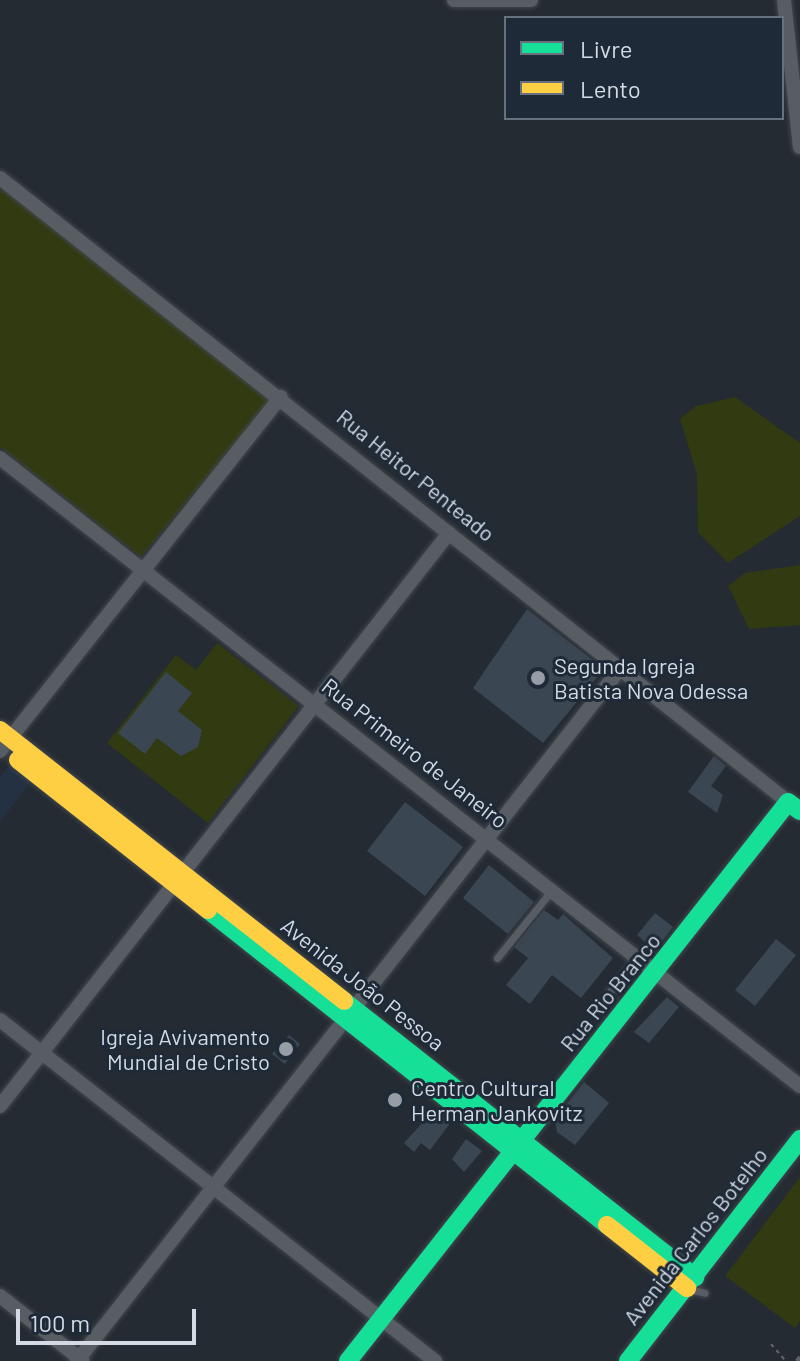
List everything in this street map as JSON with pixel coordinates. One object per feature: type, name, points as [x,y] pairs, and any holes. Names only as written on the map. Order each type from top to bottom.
[{"type":"main road","name":"Avenida João Pessoa","points":[[2,743],[691,1282]]},
{"type":"main road","name":"Rua Rio Branco","points":[[348,1361],[794,806]]},
{"type":"main road","name":"Avenida Carlos Botelho","points":[[628,1361],[800,1139]]},
{"type":"street","points":[[454,0],[531,0]]},
{"type":"street","points":[[784,0],[800,147]]},
{"type":"street","name":"Rua Heitor Penteado","points":[[0,178],[281,397],[794,806]]},
{"type":"street","points":[[2,743],[145,571],[281,397]]},
{"type":"street","name":"Rua Primeiro de Janeiro","points":[[0,458],[486,836],[800,1086]]},
{"type":"street","points":[[0,1106],[449,533]]},
{"type":"street","points":[[0,1296],[80,1360],[486,836],[620,669]]},
{"type":"street","points":[[0,1020],[435,1361]]},
{"type":"lane","points":[[497,958],[553,890]]},
{"type":"lane","points":[[608,994],[637,958]]},
{"type":"path","points":[[771,1344],[786,1361]]},
{"type":"shaded area","points":[[10,765],[31,781],[0,822],[0,777]]},
{"type":"green space","points":[[0,187],[273,397],[141,557],[0,447]]},
{"type":"green space","points":[[735,397],[800,443],[800,516],[728,563],[698,532],[697,474],[680,419],[696,406]]},
{"type":"green space","points":[[800,565],[800,625],[749,629],[728,586],[745,573]]},
{"type":"green space","points":[[217,643],[299,706],[208,823],[107,743],[176,655],[196,670]]},
{"type":"green space","points":[[800,1177],[800,1321],[795,1328],[725,1276]]},
{"type":"building","name":"Segunda Igreja Batista Nova Odessa","points":[[527,609],[604,669],[543,743],[473,688]]},
{"type":"building","points":[[166,672],[192,693],[178,711],[202,730],[198,747],[181,756],[157,738],[145,754],[118,733]]},
{"type":"building","points":[[714,756],[726,766],[711,786],[723,795],[717,813],[688,792]]},
{"type":"building","points":[[405,802],[463,847],[425,896],[367,851]]},
{"type":"building","points":[[489,865],[534,902],[508,934],[463,898]]},
{"type":"building","points":[[544,910],[558,920],[563,914],[613,958],[581,998],[552,975],[530,1004],[506,985],[528,958],[514,947]]},
{"type":"building","points":[[655,913],[673,927],[655,950],[637,935]]},
{"type":"building","points":[[776,939],[796,955],[755,1006],[735,990]]},
{"type":"building","points":[[667,997],[679,1007],[649,1043],[634,1032]]},
{"type":"building","name":"Igreja Avivamento Mundial de Cristo","points":[[289,1035],[300,1044],[285,1064],[272,1054]]},
{"type":"building","points":[[584,1082],[609,1103],[575,1145],[557,1132],[555,1119]]},
{"type":"building","points":[[436,1108],[451,1122],[430,1150],[421,1143],[414,1152],[404,1143]]},
{"type":"building","points":[[466,1139],[482,1151],[464,1172],[452,1159]]},
{"type":"railway","points":[[797,1361],[800,1357]]},
{"type":"traffic: fast","points":[[348,1361],[788,802],[800,811]]},
{"type":"traffic: fast","points":[[208,910],[607,1225]]},
{"type":"traffic: fast","points":[[344,1001],[695,1277]]},
{"type":"traffic: fast","points":[[628,1361],[800,1139]]},
{"type":"traffic: slow","points":[[0,730],[344,1001]]},
{"type":"traffic: slow","points":[[18,760],[208,910]]},
{"type":"traffic: slow","points":[[607,1225],[687,1288]]},
{"type":"place","name":"Segunda Igreja Batista Nova Odessa","points":[[538,678]]},
{"type":"place","name":"Igreja Avivamento Mundial de Cristo","points":[[286,1049]]},
{"type":"place","name":"Centro Cultural Herman Jankovitz","points":[[395,1100]]}]
